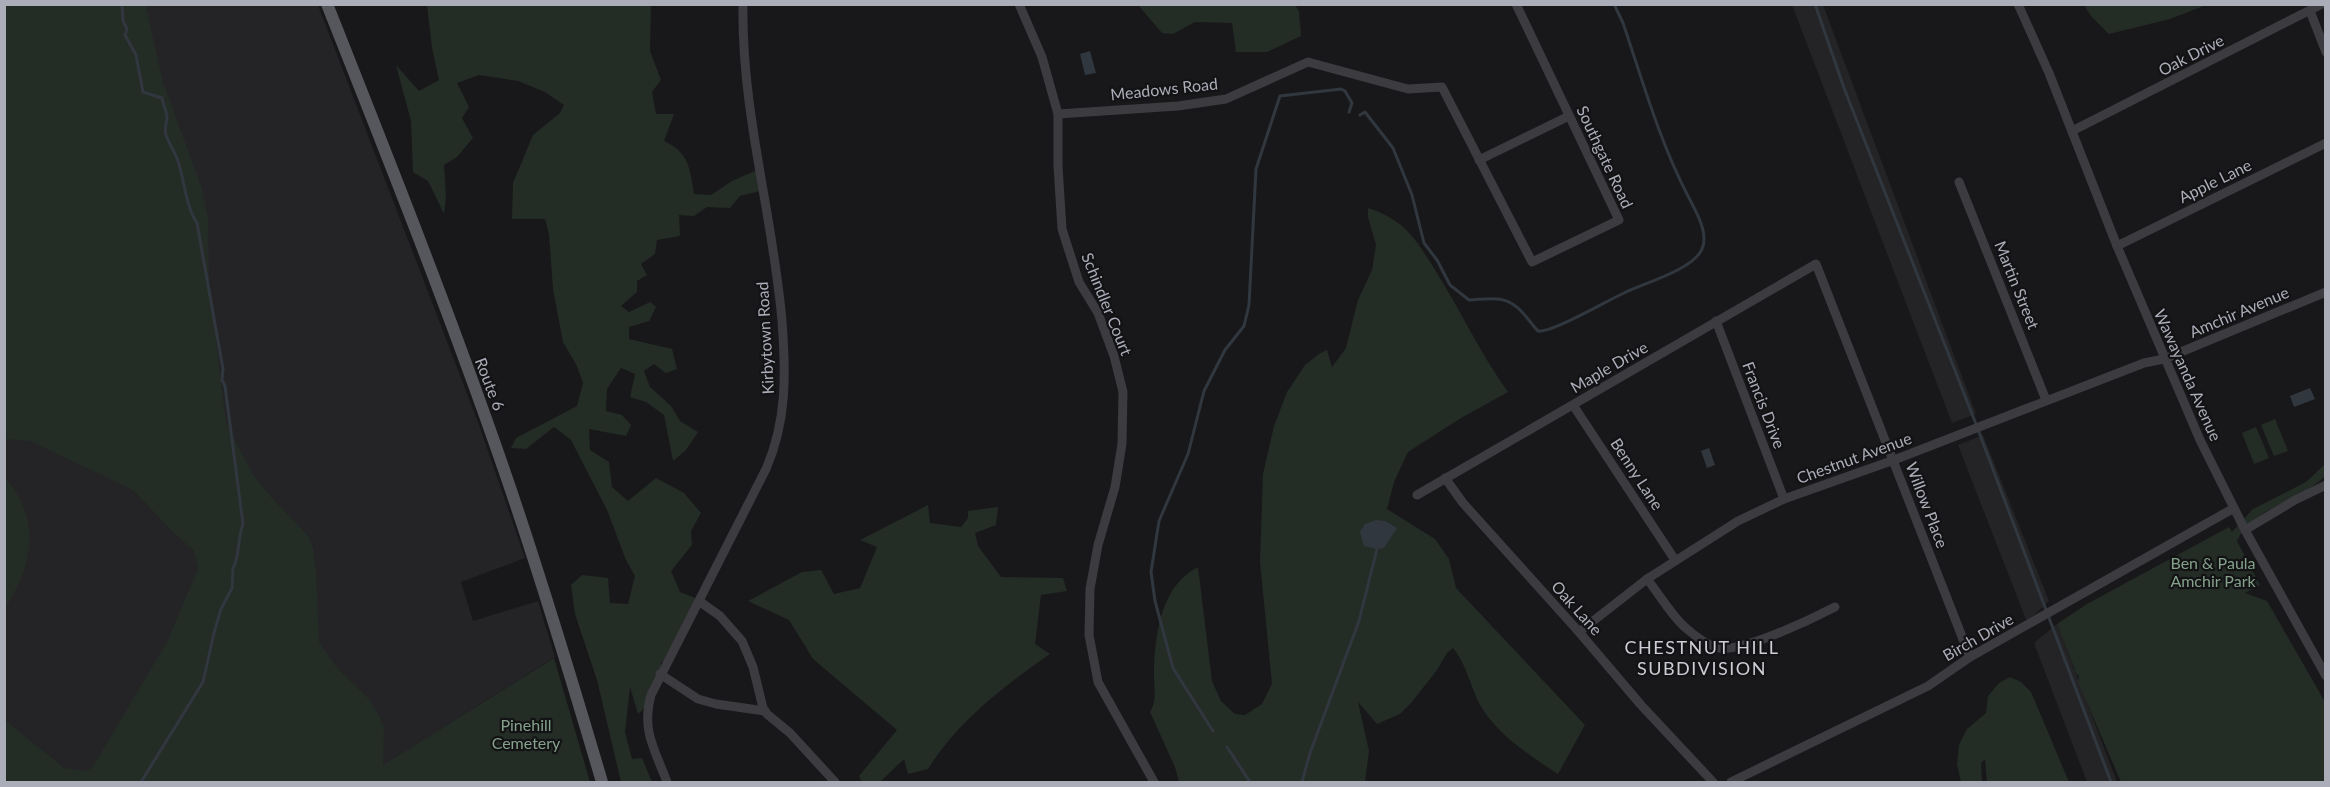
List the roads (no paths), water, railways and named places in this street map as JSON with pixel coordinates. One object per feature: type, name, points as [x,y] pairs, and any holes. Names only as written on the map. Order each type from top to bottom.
[{"type":"main road","name":"Route 6","points":[[327,4],[384,148],[495,444],[534,558],[602,783]]},
{"type":"street","name":"Kirbytown Road","points":[[667,783],[650,741],[646,720],[651,695],[772,456],[780,428],[785,384],[775,253],[744,60],[743,4]]},
{"type":"street","name":"Schindler Court","points":[[1019,4],[1042,57],[1058,114],[1058,166],[1062,229],[1079,282],[1098,313],[1114,356],[1123,392],[1122,444],[1115,487],[1098,545],[1090,589],[1089,635],[1098,682],[1154,783]]},
{"type":"street","name":"Southgate Road","points":[[1442,87],[1532,262],[1619,220],[1516,4]]},
{"type":"street","name":"Wawayanda Avenue","points":[[2018,4],[2049,74],[2164,359],[2200,440],[2325,676]]},
{"type":"street","name":"Oak Drive","points":[[2072,131],[2322,4]]},
{"type":"street","points":[[2310,11],[2325,52]]},
{"type":"street","name":"Meadows Road","points":[[1058,114],[1178,106],[1226,99],[1308,62],[1408,89],[1442,87]]},
{"type":"street","points":[[1479,160],[1569,116]]},
{"type":"street","name":"Apple Lane","points":[[2117,246],[2325,143]]},
{"type":"street","name":"Martin Street","points":[[1959,182],[2046,400]]},
{"type":"street","name":"Maple Drive","points":[[1417,495],[1816,264]]},
{"type":"street","name":"Willow Place","points":[[1816,264],[1970,657]]},
{"type":"street","name":"Amchir Avenue","points":[[2164,359],[2325,292]]},
{"type":"street","name":"Francis Drive","points":[[1716,321],[1784,499]]},
{"type":"street","name":"Chestnut Avenue","points":[[1579,632],[1647,579],[1738,520],[1784,499],[1894,460],[2144,363],[2164,359]]},
{"type":"street","name":"Benny Lane","points":[[1573,405],[1675,560]]},
{"type":"street","name":"Oak Lane","points":[[1445,478],[1463,503],[1713,783]]},
{"type":"street","points":[[2246,530],[2295,500],[2325,485]]},
{"type":"street","name":"Birch Drive","points":[[1731,783],[1928,686],[1970,657],[2234,508]]},
{"type":"street","points":[[1647,579],[1685,628],[1703,641],[1719,648],[1736,647],[1797,626],[1835,607]]},
{"type":"street","points":[[699,601],[720,616],[742,641],[753,667],[765,711],[790,733],[835,783]]},
{"type":"street","points":[[660,674],[698,699],[717,705],[765,711]]},
{"type":"waterway","points":[[122,4],[123,21],[127,29],[125,35],[136,55],[143,92],[162,98],[167,116],[166,135],[178,161],[188,201],[197,223],[223,369],[222,380],[225,386],[243,524],[233,568],[232,588],[221,609],[203,682],[141,782]]},
{"type":"waterway","points":[[1360,115],[1365,112],[1393,148],[1412,195],[1424,243],[1437,260],[1450,285],[1469,300],[1497,299],[1510,302],[1538,331],[1567,322],[1624,293],[1679,270],[1697,257],[1704,243],[1701,223],[1669,156],[1623,23],[1614,4]]},
{"type":"waterway","points":[[1815,4],[1844,88],[1974,419],[2111,782]]},
{"type":"waterway","points":[[1213,731],[1173,668],[1155,601],[1151,572],[1159,521],[1188,454],[1204,391],[1225,350],[1244,326],[1249,305],[1256,169],[1280,96],[1341,89],[1345,91],[1352,103],[1349,112]]},
{"type":"waterway","points":[[1302,782],[1310,753],[1359,621],[1377,549]]},
{"type":"waterway","points":[[1227,747],[1250,782]]},
{"type":"district","name":"CHESTNUT HILL SUBDIVISION","points":[[1702,658]]},
{"type":"park label","name":"Ben & Paula Amchir Park","points":[[2213,572]]},
{"type":"park label","name":"Pinehill Cemetery","points":[[526,734]]}]
